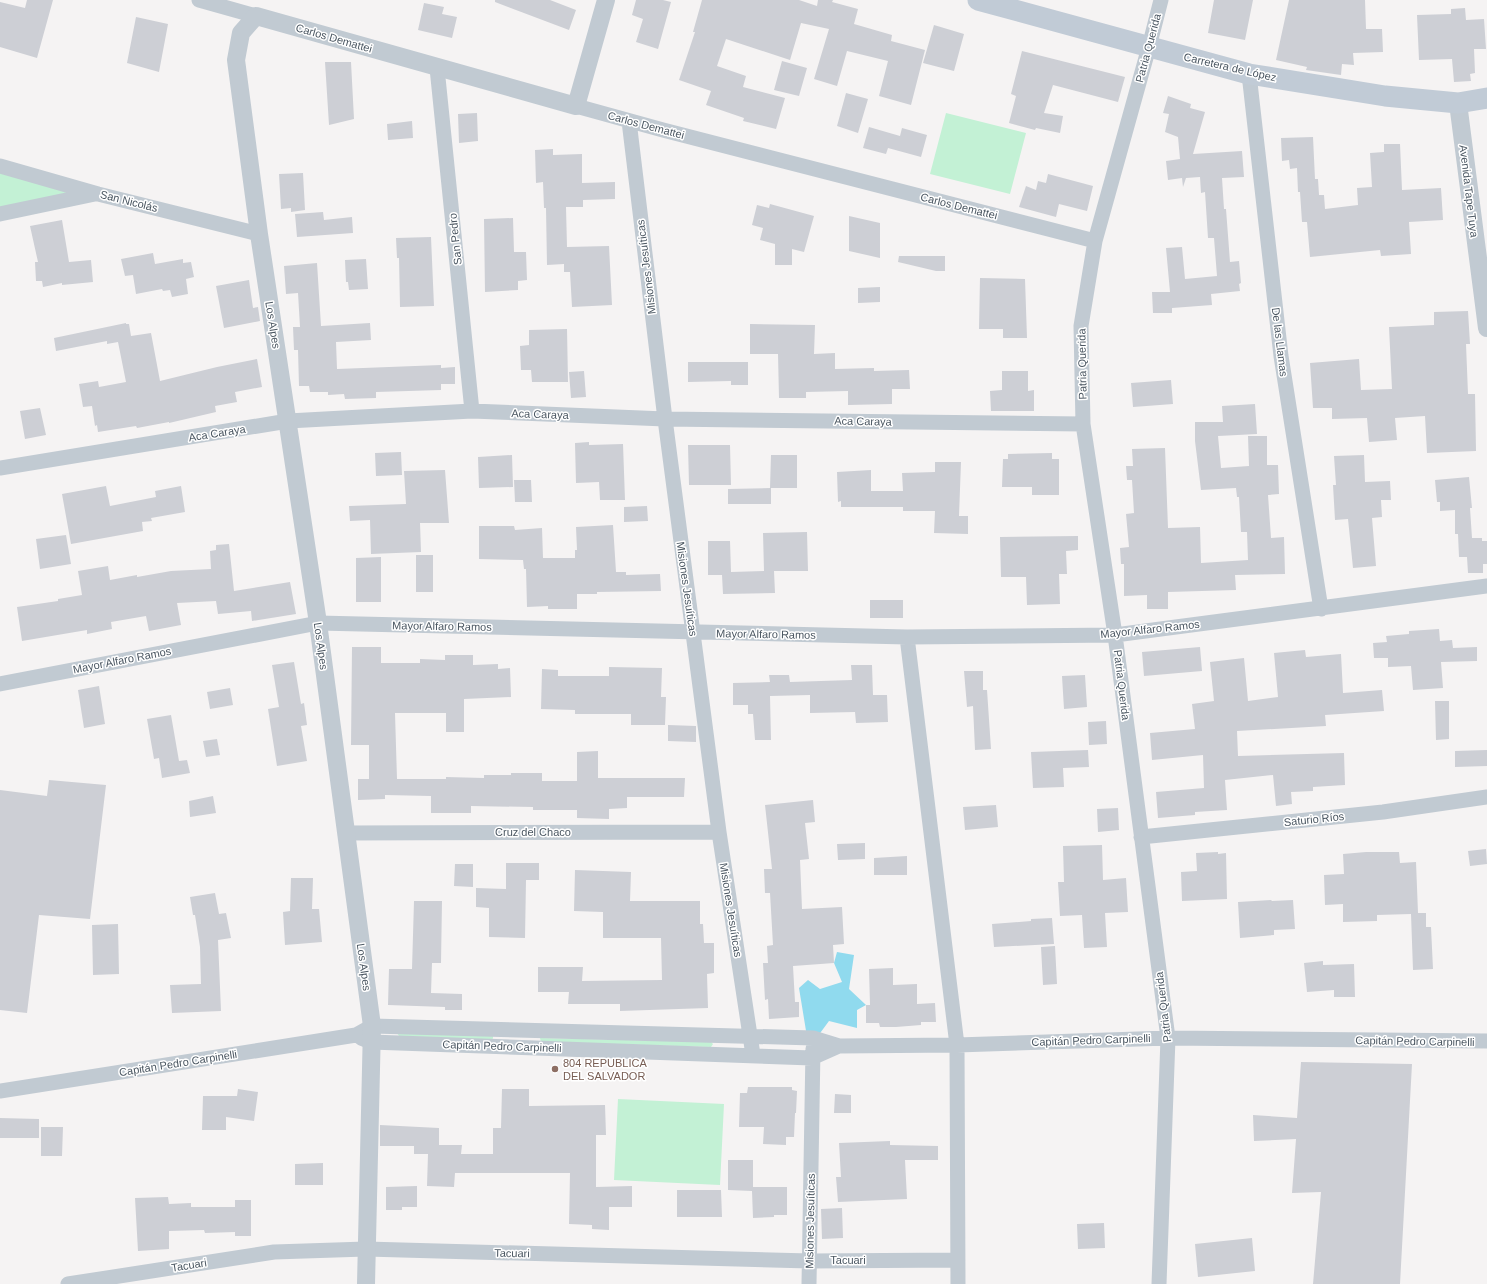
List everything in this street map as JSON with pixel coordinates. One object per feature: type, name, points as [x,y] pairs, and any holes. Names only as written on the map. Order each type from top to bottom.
[{"type":"main road","name":"Carretera de López","points":[[978,0],[1249,74],[1385,96],[1458,103],[1487,98]]},
{"type":"street","name":"Carlos Demattei","points":[[199,0],[629,121],[1095,241]]},
{"type":"street","points":[[576,106],[606,0]]},
{"type":"street","name":"Patria Querida","points":[[1159,1284],[1168,1038],[1115,635],[1083,424],[1081,326],[1095,241],[1161,0]]},
{"type":"street","name":"Los Alpes","points":[[256,16],[241,33],[236,60],[259,234],[318,623],[346,833],[366,1034],[366,1284]]},
{"type":"street","name":"San Pedro","points":[[437,68],[472,411]]},
{"type":"street","name":"De las Llamas","points":[[1249,74],[1281,356],[1322,609]]},
{"type":"street","name":"Avenida Tape Tuya","points":[[1458,103],[1487,328]]},
{"type":"street","name":"Misiones Jesuíticas","points":[[629,121],[665,419],[719,832],[753,1055]]},
{"type":"street","name":"San Nicolás","points":[[0,166],[98,194],[259,234]]},
{"type":"street","points":[[0,214],[98,194]]},
{"type":"street","name":"Aca Caraya","points":[[0,468],[288,421],[472,411],[665,419],[1083,424]]},
{"type":"street","name":"Mayor Alfaro Ramos","points":[[0,684],[318,623],[907,637],[1115,635],[1322,609],[1487,586]]},
{"type":"street","points":[[907,637],[957,1045],[958,1284]]},
{"type":"street","name":"Saturio Ríos","points":[[1141,837],[1383,812],[1487,797]]},
{"type":"street","name":"Cruz del Chaco","points":[[346,833],[719,832]]},
{"type":"street","points":[[516,1047],[517,1030]]},
{"type":"street","name":"Capitán Pedro Carpinelli","points":[[0,1091],[366,1034],[517,1030],[813,1038],[839,1046],[957,1045],[1168,1038],[1487,1041]]},
{"type":"street","name":"Capitán Pedro Carpinelli","points":[[366,1034],[516,1047],[812,1058],[839,1046]]},
{"type":"street","name":"Misiones Jesuíticas","points":[[810,1284],[813,1038]]},
{"type":"street","name":"Tacuari","points":[[68,1284],[274,1252],[366,1249],[810,1260],[958,1260]]},
{"type":"green space","points":[[946,113],[1026,133],[1010,194],[930,174]]},
{"type":"green space","points":[[0,169],[88,193],[0,211]]},
{"type":"green space","points":[[397,1033],[493,1036],[493,1038],[492,1040],[399,1036]]},
{"type":"green space","points":[[540,1038],[711,1042],[713,1044],[711,1047],[541,1042]]},
{"type":"green space","points":[[618,1099],[724,1104],[720,1185],[614,1180]]},
{"type":"water","points":[[837,952],[854,955],[849,989],[866,1005],[857,1010],[857,1028],[829,1021],[812,1044],[808,1043],[799,988],[808,980],[820,989],[842,982],[834,963]]},
{"type":"building","points":[[27,0],[53,0],[37,58],[0,47],[0,2],[25,8]]},
{"type":"building","points":[[495,0],[550,0],[576,10],[569,30],[495,2]]},
{"type":"building","points":[[636,0],[663,0],[671,2],[658,49],[636,42],[643,19],[632,15]]},
{"type":"building","points":[[702,0],[799,0],[817,6],[818,0],[833,0],[832,2],[858,9],[854,24],[892,35],[891,41],[925,50],[911,105],[879,96],[888,61],[847,51],[837,86],[814,79],[829,29],[801,23],[790,60],[726,39],[717,66],[746,76],[743,87],[785,98],[776,129],[743,121],[744,118],[706,105],[711,91],[679,80],[695,32],[693,32]]},
{"type":"building","points":[[1214,0],[1253,0],[1245,40],[1208,33]]},
{"type":"building","points":[[1289,0],[1365,0],[1366,29],[1382,29],[1383,52],[1353,53],[1354,65],[1342,64],[1341,75],[1306,70],[1307,67],[1276,60]]},
{"type":"building","points":[[424,3],[444,7],[442,14],[457,17],[452,38],[418,30]]},
{"type":"building","points":[[1465,8],[1466,20],[1484,19],[1486,49],[1474,49],[1475,73],[1470,74],[1471,81],[1454,82],[1452,59],[1419,60],[1417,15],[1451,14],[1451,9]]},
{"type":"building","points":[[136,17],[168,24],[159,72],[127,63]]},
{"type":"building","points":[[934,25],[964,34],[954,71],[923,63]]},
{"type":"building","points":[[1022,51],[1125,77],[1118,102],[1053,85],[1044,113],[1063,116],[1060,133],[1036,128],[1035,130],[1009,123],[1016,96],[1011,94]]},
{"type":"building","points":[[782,61],[807,68],[799,96],[774,90]]},
{"type":"building","points":[[325,62],[351,62],[354,119],[329,125]]},
{"type":"building","points":[[846,93],[868,99],[858,133],[837,126]]},
{"type":"building","points":[[1168,96],[1191,104],[1190,108],[1205,112],[1193,154],[1242,151],[1244,177],[1222,178],[1230,262],[1239,261],[1241,283],[1239,284],[1240,291],[1211,294],[1212,305],[1172,308],[1172,313],[1153,313],[1152,292],[1170,292],[1166,248],[1182,247],[1185,279],[1217,276],[1214,238],[1208,238],[1205,192],[1201,193],[1200,177],[1186,178],[1183,187],[1182,178],[1168,180],[1166,161],[1180,159],[1178,137],[1165,132],[1169,114],[1163,113]]},
{"type":"building","points":[[477,113],[478,141],[459,143],[458,114]]},
{"type":"building","points":[[412,121],[413,138],[388,140],[387,124]]},
{"type":"building","points":[[869,127],[900,136],[902,128],[927,135],[921,157],[888,148],[886,154],[863,148]]},
{"type":"building","points":[[1313,137],[1315,179],[1318,179],[1319,195],[1324,195],[1325,209],[1358,205],[1357,188],[1372,187],[1370,153],[1384,152],[1384,144],[1400,144],[1402,190],[1441,188],[1443,220],[1409,222],[1411,254],[1381,256],[1380,250],[1310,257],[1307,222],[1302,222],[1300,192],[1298,192],[1297,168],[1290,169],[1289,160],[1282,161],[1281,138]]},
{"type":"building","points":[[553,149],[553,155],[582,154],[582,183],[615,182],[615,199],[583,200],[583,207],[566,207],[567,247],[609,246],[612,305],[572,307],[570,272],[564,272],[564,264],[547,265],[546,208],[544,208],[543,182],[536,183],[535,150]]},
{"type":"building","points":[[303,173],[305,210],[291,212],[291,208],[281,209],[279,174]]},
{"type":"building","points":[[1048,174],[1093,186],[1087,211],[1059,204],[1056,217],[1019,207],[1026,186],[1036,190],[1038,181],[1046,183]]},
{"type":"building","points":[[770,204],[814,216],[804,252],[792,249],[792,265],[775,265],[775,244],[760,240],[763,228],[752,225],[757,205],[769,208]]},
{"type":"building","points":[[323,212],[324,220],[352,217],[353,233],[297,237],[295,214]]},
{"type":"building","points":[[849,216],[880,223],[880,258],[849,251]]},
{"type":"building","points":[[513,218],[514,252],[526,252],[527,280],[518,281],[518,290],[485,292],[484,219]]},
{"type":"building","points":[[62,220],[69,262],[91,260],[93,282],[62,285],[62,283],[43,287],[42,281],[36,281],[35,262],[38,262],[30,226]]},
{"type":"building","points":[[431,237],[434,306],[400,307],[399,258],[397,258],[396,238]]},
{"type":"building","points":[[153,253],[155,264],[183,259],[183,263],[191,262],[194,277],[186,279],[188,294],[172,297],[170,290],[163,291],[162,289],[136,294],[133,275],[125,276],[121,259]]},
{"type":"building","points":[[899,256],[945,256],[945,271],[936,271],[898,262]]},
{"type":"building","points":[[366,259],[368,289],[349,290],[348,282],[346,282],[345,260]]},
{"type":"building","points":[[317,263],[321,326],[370,323],[371,340],[336,342],[337,369],[441,365],[441,368],[455,367],[455,384],[441,384],[441,390],[376,392],[376,398],[345,399],[344,394],[328,395],[328,392],[310,392],[309,386],[299,386],[298,350],[294,350],[293,327],[300,327],[298,293],[286,294],[284,266]]},
{"type":"building","points":[[980,278],[1025,279],[1027,338],[1003,338],[1003,329],[979,329]]},
{"type":"building","points":[[249,280],[253,308],[258,307],[260,321],[224,328],[216,286]]},
{"type":"building","points":[[880,287],[880,302],[858,303],[858,288]]},
{"type":"building","points":[[1468,311],[1470,344],[1466,344],[1468,394],[1475,394],[1476,451],[1427,453],[1425,416],[1395,418],[1397,440],[1369,442],[1367,418],[1332,419],[1332,408],[1313,408],[1310,363],[1359,359],[1361,390],[1392,389],[1389,327],[1434,325],[1434,312]]},
{"type":"building","points":[[126,323],[129,324],[131,336],[151,333],[160,381],[257,359],[262,387],[235,392],[237,402],[215,406],[216,412],[169,423],[98,432],[97,425],[95,426],[92,406],[83,407],[79,384],[98,381],[99,387],[126,382],[118,342],[107,344],[107,341],[56,351],[54,338]]},
{"type":"building","points":[[750,324],[815,325],[814,354],[835,353],[835,369],[874,368],[874,371],[909,370],[910,389],[892,389],[892,404],[848,405],[848,391],[806,392],[806,398],[779,398],[778,354],[750,354]]},
{"type":"building","points":[[567,329],[568,382],[532,382],[531,370],[521,370],[520,346],[529,345],[529,330]]},
{"type":"building","points":[[688,362],[748,362],[748,385],[731,385],[731,381],[688,382]]},
{"type":"building","points":[[584,371],[586,397],[571,398],[569,372]]},
{"type":"building","points":[[1002,371],[1028,371],[1028,391],[1034,390],[1034,411],[991,411],[990,391],[1002,390]]},
{"type":"building","points":[[1171,380],[1173,404],[1133,407],[1131,383]]},
{"type":"building","points":[[1255,404],[1257,434],[1218,436],[1221,468],[1249,466],[1248,436],[1267,436],[1267,465],[1278,465],[1279,494],[1268,495],[1271,538],[1284,537],[1285,574],[1235,575],[1236,590],[1168,592],[1168,609],[1147,609],[1147,595],[1124,596],[1124,564],[1121,564],[1120,548],[1129,547],[1126,514],[1134,513],[1132,480],[1127,480],[1126,466],[1133,466],[1132,449],[1165,448],[1168,528],[1200,527],[1201,563],[1248,560],[1247,532],[1241,532],[1239,497],[1237,497],[1236,488],[1201,490],[1195,441],[1195,422],[1223,422],[1222,406]]},
{"type":"building","points":[[40,408],[46,435],[25,439],[20,411]]},
{"type":"building","points":[[589,442],[589,445],[623,444],[625,500],[600,500],[599,482],[576,483],[575,443]]},
{"type":"building","points":[[688,445],[730,445],[731,485],[689,485]]},
{"type":"building","points":[[401,452],[402,475],[376,476],[375,453]]},
{"type":"building","points":[[1052,453],[1052,459],[1059,459],[1059,495],[1032,495],[1032,487],[1002,487],[1003,459],[1008,459],[1008,454]]},
{"type":"building","points":[[512,455],[513,487],[479,488],[478,457]]},
{"type":"building","points":[[771,455],[797,455],[797,488],[770,488]]},
{"type":"building","points":[[1364,455],[1365,482],[1390,481],[1391,500],[1381,500],[1382,517],[1372,518],[1376,566],[1353,568],[1348,519],[1335,520],[1333,485],[1336,485],[1334,456]]},
{"type":"building","points":[[935,462],[961,462],[959,516],[968,516],[968,534],[934,533],[935,511],[903,511],[903,507],[841,507],[841,501],[838,502],[837,472],[871,470],[871,491],[903,491],[902,473],[935,472]]},
{"type":"building","points":[[445,470],[449,523],[420,523],[421,552],[371,554],[370,520],[350,521],[349,506],[406,504],[404,471]]},
{"type":"building","points":[[1469,477],[1472,508],[1470,508],[1472,538],[1482,538],[1482,541],[1487,541],[1487,564],[1483,564],[1483,573],[1468,573],[1467,557],[1459,557],[1458,534],[1455,534],[1455,510],[1440,511],[1440,502],[1437,502],[1435,480]]},
{"type":"building","points":[[514,480],[531,480],[532,502],[515,502]]},
{"type":"building","points":[[106,486],[110,506],[156,497],[155,491],[181,486],[185,512],[151,518],[152,521],[142,522],[143,531],[71,544],[62,494]]},
{"type":"building","points":[[771,488],[771,504],[728,504],[728,489]]},
{"type":"building","points":[[647,506],[648,521],[624,522],[624,507]]},
{"type":"building","points":[[613,525],[616,572],[626,572],[626,575],[660,574],[661,591],[597,592],[597,594],[577,594],[577,609],[548,609],[548,606],[527,607],[526,569],[524,569],[523,560],[479,559],[479,526],[514,526],[515,530],[542,528],[543,558],[575,558],[575,550],[577,550],[576,527]]},
{"type":"building","points":[[807,532],[808,571],[774,571],[775,593],[723,594],[722,575],[708,575],[708,541],[730,541],[731,572],[764,571],[763,533]]},
{"type":"building","points":[[66,535],[71,564],[40,569],[36,539]]},
{"type":"building","points":[[1078,536],[1078,550],[1066,551],[1067,574],[1059,574],[1060,604],[1027,605],[1026,577],[1001,577],[1000,537]]},
{"type":"building","points":[[229,544],[234,591],[290,582],[296,614],[252,621],[251,611],[218,614],[216,601],[177,603],[181,625],[149,631],[146,616],[111,622],[112,629],[87,634],[87,630],[22,641],[17,607],[58,601],[58,599],[82,595],[78,571],[108,566],[110,580],[171,571],[211,569],[210,551],[216,550],[216,545]]},
{"type":"building","points":[[416,555],[433,555],[433,592],[416,592]]},
{"type":"building","points":[[381,557],[381,602],[356,602],[356,558]]},
{"type":"building","points":[[870,600],[903,600],[903,618],[870,618]]},
{"type":"building","points":[[1439,629],[1440,641],[1452,640],[1453,648],[1477,647],[1477,661],[1441,662],[1443,688],[1413,690],[1411,666],[1388,667],[1388,658],[1374,658],[1373,643],[1387,642],[1386,636],[1409,634],[1409,631]]},
{"type":"building","points":[[352,647],[381,647],[381,663],[420,663],[420,659],[445,660],[445,655],[473,655],[473,665],[498,664],[498,669],[510,668],[511,697],[464,699],[464,732],[446,732],[446,713],[395,713],[397,779],[446,779],[446,777],[484,778],[484,775],[542,773],[542,781],[577,781],[577,752],[598,751],[598,778],[685,778],[684,797],[627,797],[627,808],[609,809],[609,819],[577,818],[577,810],[533,810],[533,807],[471,806],[471,813],[431,813],[431,796],[385,795],[385,799],[358,800],[358,779],[369,779],[369,745],[351,745]]},
{"type":"building","points":[[1200,647],[1202,671],[1144,676],[1142,652]]},
{"type":"building","points":[[1305,650],[1306,657],[1341,654],[1343,693],[1382,690],[1384,711],[1325,715],[1326,726],[1237,731],[1238,756],[1344,753],[1345,785],[1313,787],[1313,791],[1291,792],[1292,804],[1276,806],[1273,775],[1225,780],[1227,810],[1195,812],[1195,815],[1158,818],[1156,792],[1204,788],[1203,755],[1152,760],[1150,733],[1195,729],[1192,704],[1214,701],[1210,662],[1244,658],[1248,701],[1278,697],[1274,653]]},
{"type":"building","points":[[294,662],[301,704],[304,703],[307,725],[301,726],[307,761],[277,766],[268,709],[279,707],[272,665]]},
{"type":"building","points":[[851,665],[872,665],[873,695],[887,695],[888,722],[856,723],[855,712],[810,713],[810,695],[770,696],[771,740],[755,740],[753,714],[748,714],[748,705],[733,705],[733,683],[770,682],[769,675],[789,675],[790,682],[852,680]]},
{"type":"building","points":[[609,667],[662,668],[661,697],[666,697],[665,725],[631,725],[631,714],[575,714],[575,710],[541,709],[542,669],[558,670],[558,676],[609,676]]},
{"type":"building","points":[[964,671],[983,671],[983,690],[987,690],[991,749],[975,750],[973,706],[967,707]]},
{"type":"building","points":[[1085,675],[1087,707],[1064,709],[1062,676]]},
{"type":"building","points":[[99,686],[105,724],[84,728],[78,690]]},
{"type":"building","points":[[230,688],[233,705],[210,709],[207,692]]},
{"type":"building","points":[[1435,701],[1449,701],[1449,739],[1436,740]]},
{"type":"building","points":[[171,715],[179,761],[187,760],[190,773],[162,778],[159,758],[154,759],[147,719]]},
{"type":"building","points":[[1106,721],[1107,744],[1089,745],[1088,722]]},
{"type":"building","points":[[668,725],[696,726],[696,742],[668,741]]},
{"type":"building","points":[[217,739],[220,755],[206,757],[203,741]]},
{"type":"building","points":[[1088,750],[1089,767],[1063,768],[1064,787],[1033,788],[1031,752]]},
{"type":"building","points":[[1487,750],[1487,766],[1455,767],[1455,751]]},
{"type":"building","points":[[49,780],[106,785],[90,919],[39,915],[27,1013],[0,1010],[0,790],[47,796]]},
{"type":"building","points":[[213,796],[216,813],[190,817],[189,801]]},
{"type":"building","points":[[813,800],[815,822],[805,823],[809,859],[800,860],[802,909],[842,907],[844,944],[833,945],[834,963],[793,966],[795,1002],[799,1002],[799,1017],[769,1019],[768,999],[765,1000],[763,963],[768,963],[767,946],[773,945],[770,893],[765,893],[764,869],[772,869],[765,805]]},
{"type":"building","points":[[996,805],[998,827],[965,830],[963,807]]},
{"type":"building","points":[[1118,808],[1119,830],[1098,832],[1097,809]]},
{"type":"building","points":[[865,843],[865,859],[838,860],[837,844]]},
{"type":"building","points":[[1102,845],[1103,880],[1126,878],[1128,912],[1105,913],[1107,947],[1084,948],[1082,915],[1060,916],[1058,882],[1064,882],[1063,846]]},
{"type":"building","points":[[1486,849],[1487,864],[1470,866],[1468,851]]},
{"type":"building","points":[[1218,852],[1218,854],[1226,853],[1227,899],[1182,901],[1181,872],[1197,871],[1196,853]]},
{"type":"building","points":[[1399,852],[1400,863],[1416,862],[1418,913],[1426,913],[1426,927],[1431,927],[1433,969],[1413,970],[1411,914],[1377,915],[1377,921],[1343,922],[1343,904],[1325,905],[1324,875],[1344,874],[1343,854]]},
{"type":"building","points":[[907,856],[907,875],[874,875],[874,858]]},
{"type":"building","points":[[506,863],[539,863],[539,880],[526,880],[525,938],[489,937],[489,908],[476,907],[476,888],[506,889]]},
{"type":"building","points":[[455,864],[473,864],[473,887],[454,886]]},
{"type":"building","points":[[575,870],[631,872],[630,901],[700,901],[700,924],[703,924],[704,943],[714,943],[714,973],[707,974],[708,1008],[620,1011],[620,1004],[568,1004],[569,992],[538,992],[538,967],[583,967],[582,981],[662,980],[661,938],[603,938],[603,912],[574,911]]},
{"type":"building","points":[[291,878],[313,878],[312,909],[319,909],[322,942],[285,945],[283,912],[290,911]]},
{"type":"building","points":[[215,893],[219,914],[226,913],[231,938],[218,940],[221,1011],[172,1013],[170,985],[201,984],[200,947],[195,915],[193,915],[190,897]]},
{"type":"building","points":[[1293,900],[1295,929],[1274,930],[1274,935],[1240,938],[1238,902]]},
{"type":"building","points":[[414,901],[442,901],[441,963],[432,963],[431,993],[462,994],[462,1010],[445,1010],[445,1007],[388,1005],[389,969],[412,969]]},
{"type":"building","points":[[1052,918],[1054,944],[994,947],[992,924]]},
{"type":"building","points":[[118,924],[119,974],[93,975],[92,925]]},
{"type":"building","points":[[1055,946],[1057,984],[1043,985],[1041,947]]},
{"type":"building","points":[[1323,961],[1323,965],[1354,964],[1355,997],[1334,997],[1334,990],[1307,992],[1304,963]]},
{"type":"building","points":[[893,968],[893,985],[917,984],[917,1004],[935,1003],[936,1022],[921,1022],[921,1025],[896,1027],[880,1027],[879,1023],[866,1023],[866,1005],[870,1005],[869,969]]},
{"type":"building","points":[[1301,1062],[1412,1064],[1400,1284],[1313,1284],[1321,1192],[1292,1193],[1296,1139],[1254,1141],[1253,1115],[1297,1118]]},
{"type":"building","points":[[748,1087],[792,1087],[792,1090],[797,1091],[794,1137],[786,1137],[786,1145],[763,1144],[764,1127],[739,1127],[740,1093],[747,1093]]},
{"type":"building","points":[[238,1089],[258,1092],[254,1121],[226,1117],[226,1130],[202,1130],[203,1096],[237,1096]]},
{"type":"building","points":[[502,1089],[529,1089],[529,1106],[605,1105],[606,1135],[596,1135],[596,1187],[632,1186],[632,1207],[609,1207],[609,1230],[592,1229],[592,1225],[569,1224],[570,1173],[455,1173],[454,1187],[427,1186],[428,1154],[414,1154],[414,1146],[380,1146],[380,1125],[439,1128],[439,1145],[462,1145],[461,1154],[493,1154],[493,1128],[501,1128]]},
{"type":"building","points":[[835,1094],[851,1095],[851,1113],[834,1113]]},
{"type":"building","points":[[0,1118],[39,1119],[39,1138],[0,1138]]},
{"type":"building","points":[[41,1127],[63,1127],[62,1156],[41,1156]]},
{"type":"building","points":[[890,1141],[890,1145],[938,1146],[938,1160],[905,1160],[907,1199],[838,1202],[836,1177],[841,1177],[839,1143]]},
{"type":"building","points":[[728,1160],[753,1160],[753,1187],[787,1187],[787,1215],[753,1218],[752,1191],[728,1190]]},
{"type":"building","points":[[323,1163],[323,1185],[295,1185],[295,1164]]},
{"type":"building","points":[[417,1186],[417,1207],[402,1207],[402,1210],[386,1210],[386,1187]]},
{"type":"building","points":[[677,1190],[721,1190],[722,1217],[677,1217]]},
{"type":"building","points":[[168,1197],[169,1204],[191,1203],[191,1207],[235,1207],[235,1200],[251,1200],[251,1236],[235,1236],[235,1232],[205,1233],[204,1230],[169,1231],[169,1249],[138,1251],[135,1198]]},
{"type":"building","points":[[842,1208],[843,1238],[822,1239],[821,1209]]},
{"type":"building","points":[[1104,1223],[1105,1248],[1078,1249],[1077,1224]]},
{"type":"building","points":[[1252,1238],[1255,1271],[1198,1277],[1195,1244]]},
{"type":"place","name":"804 REPUBLICA DEL SALVADOR","points":[[555,1069]]}]
